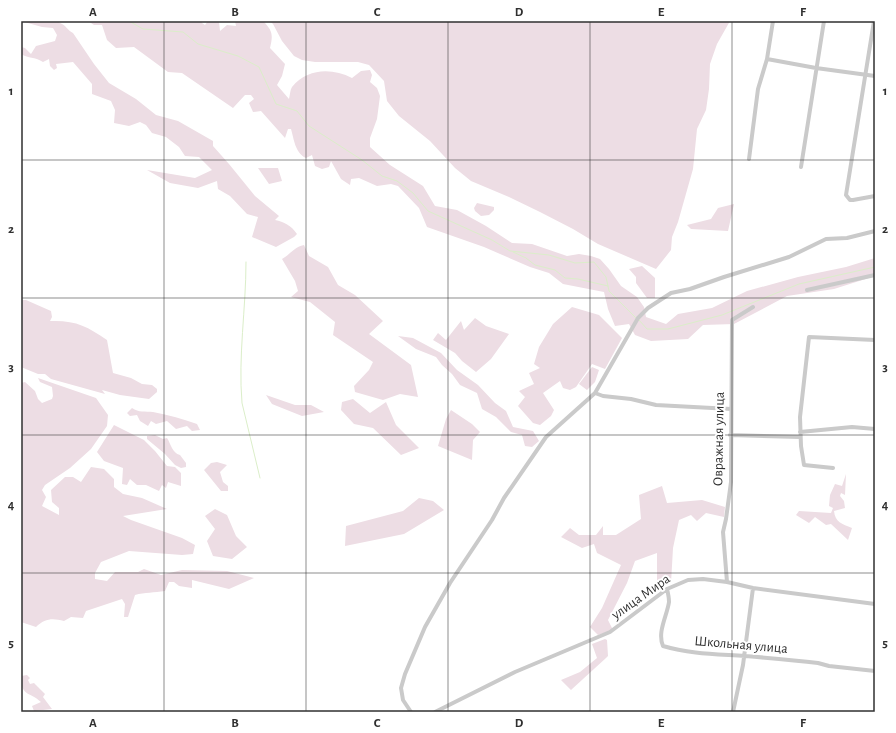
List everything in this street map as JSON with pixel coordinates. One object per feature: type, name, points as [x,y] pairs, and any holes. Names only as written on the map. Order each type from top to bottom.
[{"type":"street","points":[[749,159],[758,89],[767,58],[772,21]]},
{"type":"street","points":[[801,167],[824,21]]},
{"type":"street","points":[[874,21],[846,195],[850,200],[858,200],[875,196]]},
{"type":"street","points":[[767,58],[816,68],[875,76]]},
{"type":"street","points":[[411,712],[403,700],[401,688],[405,674],[425,627],[443,595],[492,520],[504,498],[546,437],[595,393],[637,320],[648,308],[671,293],[690,289],[789,257],[826,240],[847,238],[875,232]]},
{"type":"street","points":[[806,290],[875,275]]},
{"type":"street","name":"Овражная улица","points":[[727,582],[723,532],[731,482],[730,435],[732,320],[753,307]]},
{"type":"street","points":[[832,468],[804,465],[800,435],[800,417],[809,337],[875,340]]},
{"type":"street","points":[[595,393],[603,396],[631,399],[656,405],[731,410]]},
{"type":"street","points":[[730,435],[800,435],[852,427],[875,429]]},
{"type":"street","name":"улица Мира","points":[[435,712],[515,672],[610,632],[667,589],[688,580],[702,579],[727,582],[753,588],[875,604]]},
{"type":"street","points":[[733,712],[744,656],[753,588]]},
{"type":"street","name":"Школьная улица","points":[[667,589],[669,602],[661,633],[661,641],[663,646],[706,654],[818,663],[829,666],[875,671]]},
{"type":"shaded area","points":[[21,21],[56,21],[64,25],[73,33],[109,83],[136,99],[156,115],[178,121],[213,141],[213,146],[255,196],[279,216],[275,220],[287,224],[297,234],[276,247],[252,237],[258,217],[247,214],[230,196],[218,189],[217,181],[198,188],[170,183],[147,170],[195,178],[212,170],[199,157],[185,156],[179,147],[166,137],[152,133],[146,125],[140,122],[129,126],[114,123],[115,110],[111,101],[92,94],[92,84],[73,62],[56,64],[57,68],[54,70],[50,66],[49,59],[43,62],[21,54],[21,47],[25,48],[31,54],[36,46],[55,41],[57,35],[53,28],[42,27]]},
{"type":"shaded area","points":[[88,21],[201,21],[205,25],[208,21],[219,22],[220,31],[227,25],[236,26],[235,21],[263,21],[271,33],[272,40],[270,48],[285,64],[282,76],[277,85],[289,99],[292,87],[305,76],[313,73],[328,71],[352,78],[361,71],[370,70],[372,75],[370,82],[377,88],[380,96],[377,119],[370,138],[370,147],[390,165],[423,186],[435,206],[457,210],[486,226],[512,243],[532,244],[567,256],[579,254],[600,259],[621,286],[637,297],[644,307],[646,317],[666,324],[678,314],[712,308],[747,291],[798,277],[846,267],[875,258],[875,276],[834,289],[787,296],[734,324],[703,325],[688,339],[651,341],[635,335],[629,324],[615,326],[608,309],[604,292],[563,284],[549,273],[530,267],[484,247],[427,227],[419,208],[398,186],[391,184],[377,186],[359,178],[351,179],[350,185],[341,179],[331,161],[329,167],[322,169],[315,166],[312,155],[306,158],[299,153],[291,129],[288,129],[285,138],[261,111],[253,112],[249,103],[254,99],[251,95],[245,95],[233,108],[182,73],[168,72],[134,47],[116,48],[107,40],[102,25],[94,25]]},
{"type":"shaded area","points":[[270,21],[730,21],[717,44],[710,64],[706,110],[697,129],[693,169],[678,222],[672,237],[671,250],[656,269],[598,244],[540,212],[471,181],[455,168],[430,141],[399,116],[387,101],[384,81],[369,65],[358,62],[315,62],[302,60],[294,56],[282,41]]},
{"type":"shaded area","points":[[258,168],[278,168],[282,181],[269,184]]},
{"type":"shaded area","points":[[477,203],[494,207],[494,210],[489,215],[481,216],[475,211],[474,208]]},
{"type":"shaded area","points":[[734,204],[728,231],[691,229],[687,225],[711,219],[718,208]]},
{"type":"shaded area","points":[[304,245],[309,256],[328,267],[338,285],[355,295],[383,321],[369,334],[411,365],[418,397],[400,394],[383,400],[355,392],[354,386],[369,370],[373,362],[333,335],[335,322],[310,302],[291,297],[298,291],[295,281],[282,259],[298,247]]},
{"type":"shaded area","points":[[642,266],[655,278],[655,298],[647,298],[636,283],[636,277],[629,269]]},
{"type":"shaded area","points":[[21,300],[26,300],[51,311],[52,317],[50,321],[74,323],[100,335],[107,340],[113,373],[131,378],[142,384],[152,385],[157,389],[157,392],[149,399],[120,395],[102,390],[105,394],[51,379],[45,374],[38,374],[21,367]]},
{"type":"shaded area","points":[[572,307],[599,315],[622,338],[605,369],[592,364],[576,387],[570,390],[563,388],[560,381],[543,393],[554,410],[551,416],[540,425],[533,423],[518,406],[525,397],[519,391],[534,384],[529,373],[540,368],[534,364],[539,347],[553,324]]},
{"type":"shaded area","points":[[475,318],[486,326],[509,334],[491,359],[476,372],[462,361],[455,353],[433,340],[438,333],[446,340],[461,321],[464,330]]},
{"type":"shaded area","points":[[398,336],[413,338],[441,353],[457,370],[478,385],[495,403],[506,411],[513,427],[533,431],[539,441],[532,447],[525,446],[522,435],[511,432],[496,417],[482,409],[477,393],[460,385],[436,357],[416,349]]},
{"type":"shaded area","points":[[592,367],[599,370],[595,382],[587,390],[579,384]]},
{"type":"shaded area","points":[[38,378],[96,398],[108,415],[107,426],[91,449],[70,468],[45,485],[42,490],[46,497],[42,506],[59,515],[59,508],[52,502],[51,490],[65,477],[73,477],[81,482],[91,467],[104,469],[114,479],[114,487],[123,494],[142,498],[167,509],[123,516],[182,538],[195,545],[193,554],[182,555],[129,551],[101,562],[95,573],[95,579],[107,581],[115,572],[138,572],[144,569],[161,575],[182,570],[227,571],[254,578],[229,589],[192,580],[192,588],[179,586],[174,582],[169,582],[165,591],[135,595],[128,617],[124,617],[125,604],[122,599],[86,611],[83,618],[71,617],[64,621],[56,619],[46,620],[36,627],[21,622],[21,383],[25,382],[35,391],[38,399],[42,403],[52,399],[52,387],[40,382]]},
{"type":"shaded area","points":[[266,395],[295,405],[311,405],[324,412],[302,416],[272,404]]},
{"type":"shaded area","points":[[353,399],[370,413],[386,402],[396,425],[419,448],[401,455],[373,428],[354,424],[341,410],[342,402]]},
{"type":"shaded area","points":[[132,408],[135,410],[153,412],[186,420],[197,424],[200,430],[192,431],[187,426],[176,429],[167,421],[156,424],[151,421],[148,426],[140,421],[137,415],[130,416],[127,413]]},
{"type":"shaded area","points":[[451,410],[472,424],[480,432],[473,440],[472,460],[438,446],[446,419]]},
{"type":"shaded area","points":[[114,425],[144,440],[167,466],[175,467],[181,473],[181,486],[168,482],[166,488],[162,485],[159,491],[146,485],[137,485],[130,479],[127,485],[122,484],[123,468],[104,461],[97,452]]},
{"type":"shaded area","points":[[155,435],[163,439],[167,438],[173,450],[180,455],[186,463],[186,467],[181,468],[175,465],[165,454],[147,439],[147,436]]},
{"type":"shaded area","points":[[217,462],[227,465],[220,472],[223,482],[228,486],[228,491],[221,491],[204,470],[211,463]]},
{"type":"shaded area","points":[[846,474],[845,495],[841,493],[840,496],[844,501],[845,508],[834,511],[837,520],[852,528],[848,540],[831,524],[826,525],[815,517],[809,523],[796,515],[799,511],[831,513],[833,508],[829,506],[830,495],[835,484],[842,486]]},
{"type":"shaded area","points":[[662,486],[667,503],[702,500],[725,507],[724,517],[706,513],[697,521],[691,515],[679,520],[673,548],[671,583],[657,582],[657,553],[635,561],[627,583],[608,620],[613,630],[598,635],[590,627],[602,608],[621,565],[597,553],[594,544],[582,548],[561,537],[570,528],[579,535],[596,535],[603,526],[603,535],[616,535],[641,519],[639,495]]},
{"type":"shaded area","points":[[419,498],[433,501],[444,510],[404,534],[345,546],[346,526],[403,511]]},
{"type":"shaded area","points":[[215,509],[227,515],[236,536],[247,547],[232,559],[213,556],[207,541],[215,529],[205,516]]},
{"type":"shaded area","points":[[605,639],[607,640],[608,656],[571,690],[561,680],[580,672],[597,658],[592,644]]},
{"type":"shaded area","points":[[27,675],[30,678],[28,680],[30,684],[34,683],[45,694],[43,697],[52,709],[34,711],[32,706],[41,702],[24,691],[21,683],[21,676]]},
{"type":"waterway","points":[[129,21],[143,29],[183,32],[198,44],[238,56],[259,67],[276,104],[297,111],[309,126],[362,160],[382,176],[397,181],[413,193],[428,211],[492,240],[510,251],[549,255],[575,263],[594,262],[606,277],[609,291],[636,318]]},
{"type":"waterway","points":[[513,252],[526,258],[535,265],[555,270],[565,278],[578,279],[608,286]]},
{"type":"waterway","points":[[246,262],[241,368],[242,403],[260,478]]},
{"type":"waterway","points":[[639,320],[647,329],[668,329],[722,315],[799,284],[875,267]]}]
